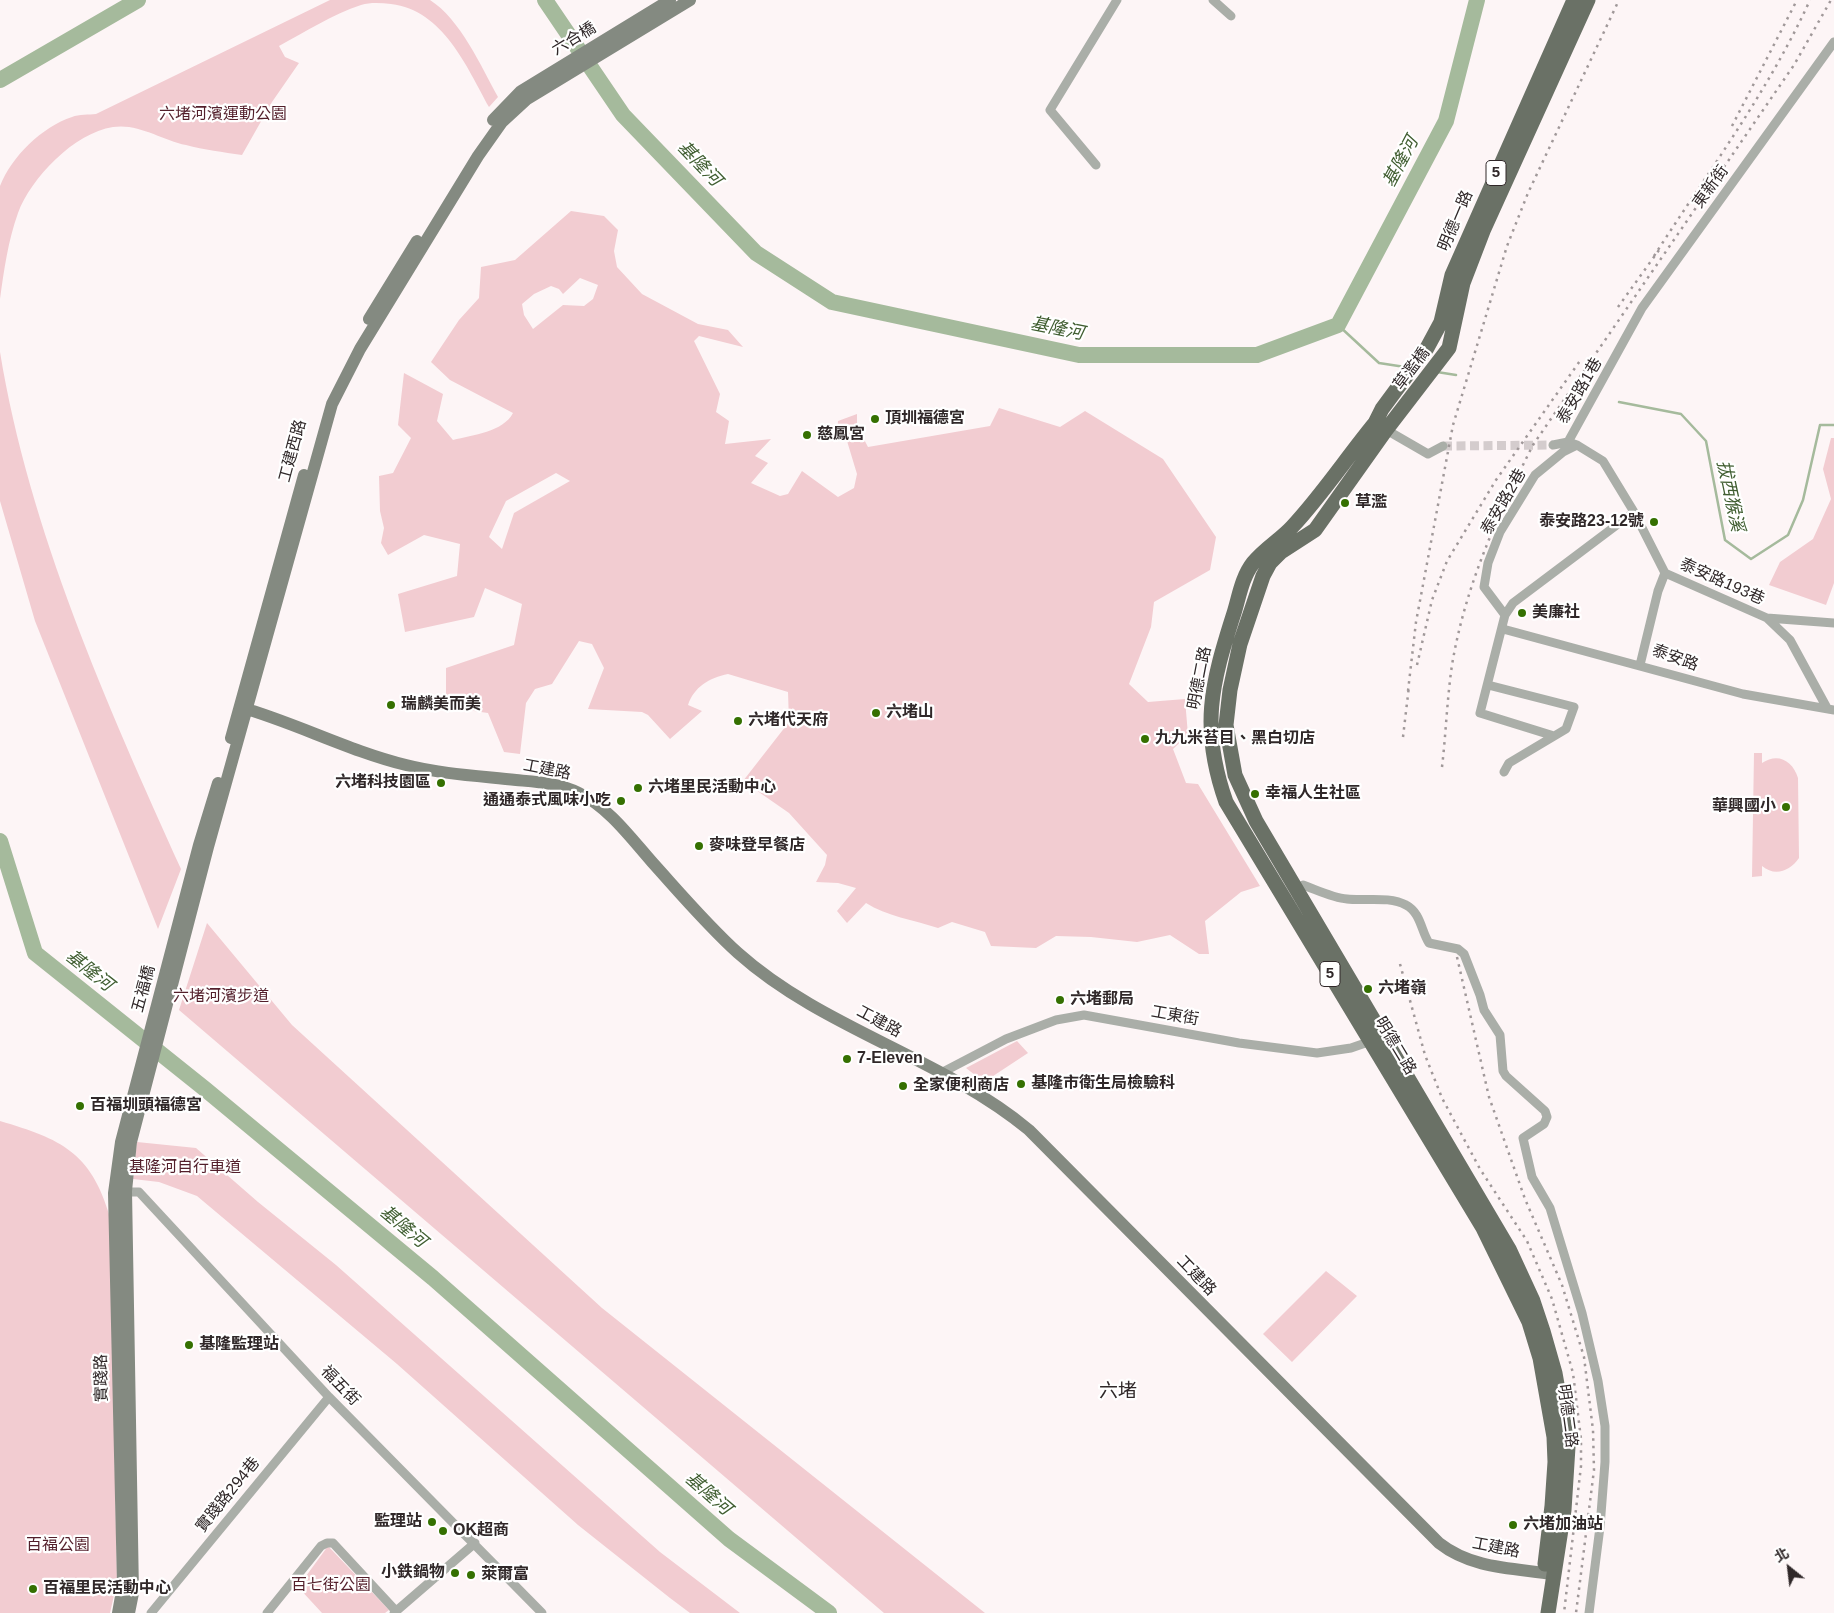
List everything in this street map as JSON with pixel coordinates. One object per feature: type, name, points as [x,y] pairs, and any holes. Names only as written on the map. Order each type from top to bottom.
[{"type":"main road","name":"明德一路","points":[[1427,348],[1441,322],[1452,274],[1574,0]]},
{"type":"main road","name":"明德一路","points":[[1449,348],[1463,283],[1476,248],[1588,0]]},
{"type":"main road","name":"草濫橋","points":[[1385,405],[1427,348]]},
{"type":"main road","name":"草濫橋","points":[[1403,410],[1449,348]]},
{"type":"main road","name":"明德二路","points":[[1380,426],[1385,405]]},
{"type":"main road","name":"明德二路","points":[[1403,410],[1380,426],[1291,528],[1252,564],[1244,581],[1222,648],[1212,697],[1209,722],[1210,746],[1216,773],[1226,802],[1509,1250],[1533,1301],[1555,1373],[1568,1447],[1564,1510],[1548,1573],[1544,1609]]},
{"type":"street","name":"六合橋","points":[[509,107],[527,99],[664,5],[690,0]]},
{"type":"street","points":[[1096,165],[1050,110],[1117,0]]},
{"type":"street","points":[[1213,0],[1231,16]]},
{"type":"street","name":"東新街","points":[[1618,354],[1642,308],[1834,42]]},
{"type":"street","name":"工建西路","points":[[204,846],[332,404],[360,349],[509,107]]},
{"type":"street","name":"泰安路1巷","points":[[1573,444],[1618,354]]},
{"type":"street","points":[[1380,426],[1428,454],[1443,446]]},
{"type":"street","points":[[1553,445],[1573,444],[1603,461],[1634,512],[1665,573]]},
{"type":"street","name":"泰安路2巷","points":[[1505,615],[1484,587],[1488,563],[1500,532],[1535,475],[1573,444]]},
{"type":"street","points":[[1554,736],[1480,713],[1503,629],[1505,615],[1513,603],[1634,512]]},
{"type":"street","name":"泰安路193巷","points":[[1665,573],[1767,618]]},
{"type":"street","name":"泰安路","points":[[1665,573],[1658,591],[1640,665],[1743,694],[1830,709]]},
{"type":"street","points":[[1767,618],[1834,624]]},
{"type":"street","name":"泰安路","points":[[1767,618],[1790,640],[1830,709]]},
{"type":"street","points":[[1503,629],[1640,665]]},
{"type":"street","points":[[1488,685],[1574,707],[1566,729],[1509,763],[1504,772]]},
{"type":"street","name":"工建路","points":[[244,708],[344,746],[405,765],[432,771],[557,785],[578,793],[600,806],[619,824],[716,932],[766,977],[797,997],[941,1073],[1006,1111],[1052,1152],[1262,1367],[1439,1543],[1458,1557],[1476,1563],[1548,1573]]},
{"type":"street","name":"五福橋","points":[[126,1142],[204,846]]},
{"type":"street","points":[[1303,885],[1345,899],[1392,901],[1406,905],[1422,924],[1423,934],[1429,943],[1458,949],[1464,954],[1484,1010],[1500,1035],[1503,1071],[1545,1111],[1544,1124],[1523,1138],[1523,1144],[1532,1177],[1550,1208],[1582,1313],[1598,1381],[1605,1426],[1605,1462],[1600,1527],[1588,1613]]},
{"type":"street","name":"工東街","points":[[941,1073],[1006,1039],[1056,1020],[1084,1015],[1238,1043],[1317,1053],[1351,1048],[1377,1039]]},
{"type":"street","name":"實踐路","points":[[118,1613],[123,1585],[120,1192],[126,1142]]},
{"type":"street","name":"實踐路","points":[[120,1192],[133,1593],[129,1613]]},
{"type":"street","name":"福五街","points":[[120,1192],[139,1192],[329,1397],[475,1542],[542,1613]]},
{"type":"street","name":"實踐路294巷","points":[[151,1613],[329,1397]]},
{"type":"street","points":[[267,1613],[321,1546],[327,1543],[333,1543],[395,1612],[475,1542]]},
{"type":"green space","name":"六堵河濱運動公園","points":[[330,0],[430,0],[441,8],[460,31],[498,97],[489,107],[462,58],[439,29],[425,17],[409,9],[380,3],[368,3],[340,13],[279,46],[285,57],[299,63],[272,102],[242,155],[193,147],[132,127],[122,126],[98,131],[69,148],[43,172],[24,200],[18,213],[9,245],[0,299],[0,186],[12,164],[29,144],[39,135],[61,122],[78,115],[96,114]]},
{"type":"green space","points":[[571,211],[604,216],[618,230],[614,251],[617,267],[642,294],[698,324],[728,330],[743,347],[699,336],[694,341],[720,394],[716,412],[729,421],[725,444],[771,439],[755,456],[768,463],[751,483],[780,496],[788,494],[802,471],[838,497],[854,488],[857,474],[847,441],[837,434],[838,421],[857,414],[857,426],[868,447],[990,426],[999,408],[1060,427],[1085,411],[1163,459],[1216,537],[1210,570],[1154,602],[1151,627],[1129,684],[1148,702],[1185,699],[1188,735],[1173,749],[1186,783],[1198,784],[1260,886],[1241,892],[1205,921],[1209,954],[1199,954],[1170,935],[1137,942],[1091,937],[1056,936],[1036,948],[991,946],[985,932],[952,922],[938,928],[891,915],[866,903],[847,923],[837,911],[856,888],[838,883],[816,882],[825,865],[827,855],[789,813],[743,781],[789,722],[788,692],[728,674],[715,678],[698,688],[688,705],[702,711],[670,739],[648,715],[642,712],[588,709],[604,668],[592,644],[579,641],[552,684],[535,689],[526,703],[520,754],[504,752],[488,713],[446,707],[446,668],[514,645],[522,604],[485,588],[474,617],[405,632],[398,594],[457,576],[460,544],[424,535],[388,555],[381,543],[384,528],[380,511],[379,476],[393,473],[411,438],[398,425],[404,373],[443,394],[437,421],[453,440],[495,429],[502,425],[513,413],[450,380],[431,362],[459,320],[479,298],[481,267],[515,260]],"holes":[[[580,278],[598,285],[593,299],[584,306],[563,305],[533,329],[524,315],[522,304],[534,294],[551,286],[559,289],[563,294]],[[556,473],[570,481],[514,513],[502,549],[489,537],[506,501]]]},
{"type":"green space","points":[[0,352],[13,419],[30,485],[51,551],[99,680],[181,869],[158,929],[35,621],[0,501]]},
{"type":"green space","points":[[1831,438],[1834,438],[1834,583],[1826,605],[1769,585],[1780,562],[1813,539],[1831,499],[1823,469]]},
{"type":"green space","points":[[1754,753],[1762,753],[1762,763],[1774,758],[1784,760],[1796,772],[1798,778],[1799,858],[1795,863],[1782,871],[1772,871],[1762,866],[1762,876],[1752,877]]},
{"type":"green space","name":"六堵河濱步道","points":[[207,923],[292,1025],[602,1308],[985,1613],[884,1613],[179,1010]]},
{"type":"green space","points":[[1017,1041],[1028,1053],[984,1082],[966,1068]]},
{"type":"green space","name":"百福公園","points":[[0,1121],[40,1134],[71,1151],[93,1177],[110,1217],[117,1582],[110,1613],[0,1613]]},
{"type":"green space","name":"基隆河自行車道","points":[[137,1142],[196,1148],[258,1202],[336,1265],[660,1552],[740,1613],[690,1613],[578,1525],[397,1364],[197,1196],[159,1182],[133,1179]]},
{"type":"green space","points":[[1326,1271],[1357,1296],[1292,1362],[1263,1334]]},
{"type":"green space","name":"百七街公園","points":[[328,1546],[389,1610],[385,1613],[322,1613],[298,1587]]},
{"type":"waterway","name":"基隆河","points":[[0,80],[138,0]]},
{"type":"waterway","name":"基隆河","points":[[545,0],[623,115],[756,253],[832,302],[1079,355],[1257,355],[1338,325],[1446,121],[1477,0]]},
{"type":"waterway","name":"拔西猴溪","points":[[1338,325],[1379,363],[1405,367]]},
{"type":"waterway","name":"拔西猴溪","points":[[1437,372],[1456,375]]},
{"type":"waterway","name":"拔西猴溪","points":[[1619,402],[1681,414],[1706,441],[1725,540],[1751,559],[1788,535],[1803,500],[1820,425],[1834,425]]},
{"type":"waterway","name":"基隆河","points":[[0,841],[35,953],[205,1089],[433,1278],[729,1539],[829,1613]]},
{"type":"tunnel","points":[[1443,446],[1553,445]]},
{"type":"railway","points":[[1408,691],[1416,622],[1453,425],[1507,246],[1528,193],[1619,0]]},
{"type":"railway","points":[[1732,126],[1797,0]]},
{"type":"railway","points":[[1654,256],[1737,131],[1776,67],[1810,0]]},
{"type":"railway","points":[[1442,767],[1452,665],[1465,608],[1495,525],[1533,445],[1794,65],[1831,0]]},
{"type":"railway","points":[[1618,307],[1659,250]]},
{"type":"railway","points":[[1417,665],[1432,600],[1447,561],[1496,480],[1582,358]]},
{"type":"railway","points":[[1403,737],[1409,686]]},
{"type":"railway","points":[[1457,957],[1489,1097],[1525,1199],[1562,1285],[1584,1357],[1593,1430],[1594,1470],[1576,1613]]},
{"type":"railway","points":[[1400,964],[1425,1055],[1442,1098],[1480,1169],[1527,1241],[1552,1299],[1573,1373],[1581,1439],[1581,1466],[1564,1613]]},
{"type":"place","name":"頂圳福德宮","points":[[875,419]]},
{"type":"place","name":"慈鳳宮","points":[[807,435]]},
{"type":"place","name":"草濫","points":[[1345,503]]},
{"type":"place","name":"泰安路23-12號","points":[[1654,522]]},
{"type":"place","name":"美廉社","points":[[1522,613]]},
{"type":"place","name":"瑞麟美而美","points":[[391,705]]},
{"type":"place","name":"六堵山","points":[[876,713]]},
{"type":"place","name":"六堵代天府","points":[[738,721]]},
{"type":"place","name":"九九米苔目、黑白切店","points":[[1145,739]]},
{"type":"place","name":"六堵科技園區","points":[[441,783]]},
{"type":"place","name":"六堵里民活動中心","points":[[638,788]]},
{"type":"place","name":"幸福人生社區","points":[[1255,794]]},
{"type":"place","name":"通通泰式風味小吃","points":[[621,801]]},
{"type":"place","name":"華興國小","points":[[1786,807]]},
{"type":"place","name":"麥味登早餐店","points":[[699,846]]},
{"type":"place","name":"六堵嶺","points":[[1368,989]]},
{"type":"place","name":"六堵郵局","points":[[1060,1000]]},
{"type":"place","name":"7-Eleven","points":[[847,1059]]},
{"type":"place","name":"基隆市衛生局檢驗科","points":[[1021,1084]]},
{"type":"place","name":"全家便利商店","points":[[903,1086]]},
{"type":"place","name":"百福圳頭福德宮","points":[[80,1106]]},
{"type":"place","name":"基隆監理站","points":[[189,1345]]},
{"type":"place","name":"監理站","points":[[432,1522]]},
{"type":"place","name":"六堵加油站","points":[[1513,1525]]},
{"type":"place","name":"OK超商","points":[[443,1531]]},
{"type":"place","name":"小鉄鍋物","points":[[455,1573]]},
{"type":"place","name":"萊爾富","points":[[471,1575]]},
{"type":"place","name":"百福里民活動中心","points":[[33,1589]]},
{"type":"district","name":"六堵","points":[[1118,1392]]}]
